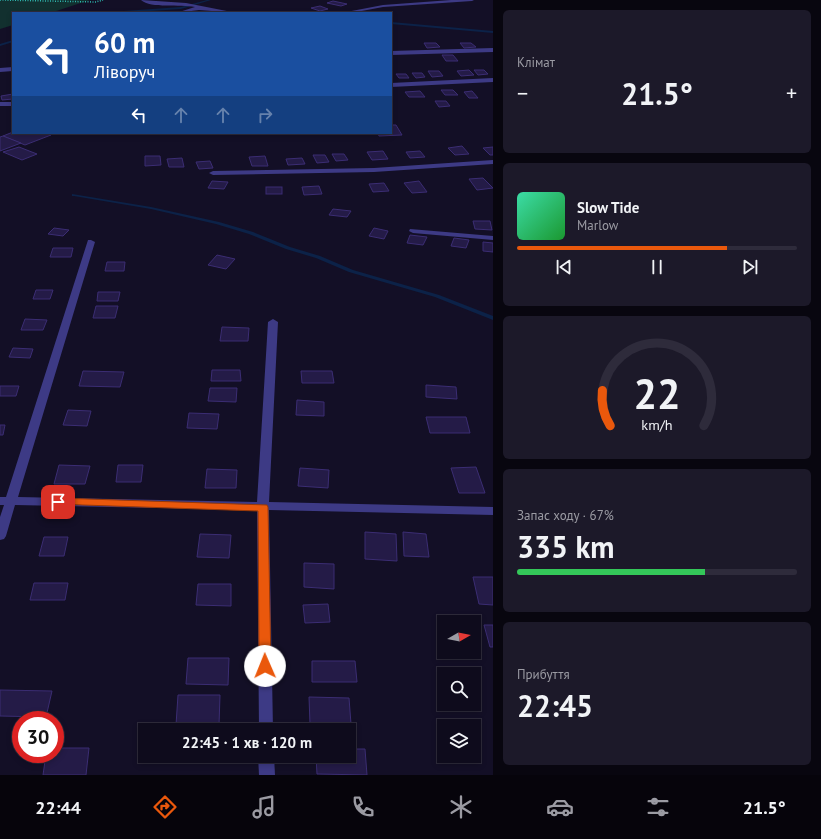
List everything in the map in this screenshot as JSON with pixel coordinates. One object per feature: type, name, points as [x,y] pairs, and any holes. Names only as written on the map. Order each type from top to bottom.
[{"type":"street","points":[[143,0],[148,3],[186,4],[230,12]]},
{"type":"street","points":[[350,12],[383,6],[472,0]]},
{"type":"street","points":[[181,12],[200,7]]},
{"type":"street","points":[[209,8],[212,12]]},
{"type":"street","points":[[392,52],[493,50]]},
{"type":"street","points":[[0,70],[12,69]]},
{"type":"street","points":[[392,85],[493,80]]},
{"type":"street","points":[[0,104],[12,104]]},
{"type":"street","points":[[213,173],[374,170],[493,162]]},
{"type":"street","points":[[413,231],[493,238]]},
{"type":"street","points":[[0,536],[5,501],[91,242]]},
{"type":"street","points":[[266,723],[263,507],[273,322]]},
{"type":"street","points":[[5,501],[493,511]]},
{"type":"street","points":[[266,763],[267,775]]},
{"type":"path","points":[[0,0],[96,2],[103,0]]},
{"type":"green space","points":[[0,0],[90,0],[53,12],[12,12],[12,25],[0,29]]},
{"type":"building","points":[[333,1],[347,4],[341,6],[327,3]]},
{"type":"building","points":[[320,6],[328,9],[320,11],[311,8]]},
{"type":"building","points":[[424,43],[436,43],[440,47],[427,48]]},
{"type":"building","points":[[460,43],[471,43],[476,47],[464,48]]},
{"type":"building","points":[[442,55],[453,55],[458,61],[446,61]]},
{"type":"building","points":[[469,70],[474,75],[461,76],[457,71]]},
{"type":"building","points":[[474,70],[484,70],[488,74],[478,75]]},
{"type":"building","points":[[428,71],[439,71],[443,76],[432,77]]},
{"type":"building","points":[[412,73],[422,73],[425,77],[416,78]]},
{"type":"building","points":[[396,74],[406,74],[409,78],[399,78]]},
{"type":"building","points":[[441,90],[453,90],[458,95],[445,95]]},
{"type":"building","points":[[420,91],[425,97],[409,97],[405,92]]},
{"type":"building","points":[[472,91],[478,98],[469,98],[464,92]]},
{"type":"building","points":[[12,94],[12,99],[2,100],[1,96]]},
{"type":"building","points":[[435,101],[446,101],[450,106],[439,107]]},
{"type":"building","points":[[392,125],[396,125],[402,135],[379,136],[378,134],[392,134]]},
{"type":"building","points":[[12,132],[12,134],[51,135],[25,145],[3,136]]},
{"type":"building","points":[[3,136],[21,143],[0,151],[0,137]]},
{"type":"building","points":[[462,146],[469,154],[455,155],[448,148]]},
{"type":"building","points":[[19,147],[37,154],[22,160],[3,152]]},
{"type":"building","points":[[493,147],[493,155],[490,155],[483,148]]},
{"type":"building","points":[[383,151],[388,159],[372,160],[367,152]]},
{"type":"building","points":[[420,151],[425,157],[410,158],[406,152]]},
{"type":"building","points":[[332,154],[344,154],[348,160],[336,161]]},
{"type":"building","points":[[313,155],[325,155],[329,162],[317,163]]},
{"type":"building","points":[[145,156],[160,156],[161,165],[145,166]]},
{"type":"building","points":[[265,156],[268,166],[252,166],[249,157]]},
{"type":"building","points":[[182,158],[184,167],[169,167],[167,159]]},
{"type":"building","points":[[302,158],[305,164],[288,165],[286,159]]},
{"type":"building","points":[[210,161],[213,168],[199,169],[196,162]]},
{"type":"building","points":[[483,178],[493,188],[477,190],[469,179]]},
{"type":"building","points":[[212,181],[228,182],[224,189],[208,188]]},
{"type":"building","points":[[419,181],[427,192],[412,193],[404,183]]},
{"type":"building","points":[[384,183],[389,191],[373,192],[369,184]]},
{"type":"building","points":[[319,186],[322,194],[304,195],[302,187]]},
{"type":"building","points":[[266,187],[282,187],[282,194],[266,194]]},
{"type":"building","points":[[333,209],[351,211],[347,217],[329,215]]},
{"type":"building","points":[[473,221],[490,221],[492,230],[475,229]]},
{"type":"building","points":[[54,228],[69,230],[63,236],[48,234]]},
{"type":"building","points":[[374,228],[388,231],[384,239],[369,236]]},
{"type":"building","points":[[410,235],[427,237],[423,245],[407,243]]},
{"type":"building","points":[[454,238],[469,240],[466,248],[451,246]]},
{"type":"building","points":[[483,242],[493,243],[493,252],[483,251]]},
{"type":"building","points":[[53,248],[73,248],[71,257],[50,257]]},
{"type":"building","points":[[217,255],[235,259],[226,269],[208,265]]},
{"type":"building","points":[[107,262],[125,262],[124,271],[105,271]]},
{"type":"building","points":[[36,290],[53,290],[50,299],[33,299]]},
{"type":"building","points":[[98,292],[120,292],[118,301],[97,301]]},
{"type":"building","points":[[96,306],[118,306],[115,318],[93,318]]},
{"type":"building","points":[[25,319],[47,320],[43,330],[21,330]]},
{"type":"building","points":[[222,327],[249,328],[248,341],[220,341]]},
{"type":"building","points":[[13,348],[33,349],[30,358],[9,357]]},
{"type":"building","points":[[212,370],[240,370],[241,381],[211,381]]},
{"type":"building","points":[[83,371],[124,372],[120,387],[79,386]]},
{"type":"building","points":[[301,371],[332,371],[334,383],[302,383]]},
{"type":"building","points":[[426,385],[456,387],[457,399],[426,397]]},
{"type":"building","points":[[0,386],[19,386],[16,396],[0,396]]},
{"type":"building","points":[[210,388],[237,388],[236,402],[208,401]]},
{"type":"building","points":[[297,400],[324,402],[324,416],[296,415]]},
{"type":"building","points":[[68,410],[91,411],[87,426],[63,425]]},
{"type":"building","points":[[189,413],[219,414],[217,429],[187,428]]},
{"type":"building","points":[[426,417],[466,417],[470,433],[430,433]]},
{"type":"building","points":[[0,425],[5,425],[3,435],[0,435]]},
{"type":"building","points":[[59,465],[90,466],[85,484],[54,484]]},
{"type":"building","points":[[118,465],[143,465],[141,482],[116,482]]},
{"type":"building","points":[[476,467],[485,493],[459,493],[451,468]]},
{"type":"building","points":[[300,468],[329,470],[328,488],[298,486]]},
{"type":"building","points":[[207,469],[237,470],[236,488],[205,488]]},
{"type":"building","points":[[365,532],[396,534],[397,561],[365,559]]},
{"type":"building","points":[[403,532],[426,534],[429,557],[404,556]]},
{"type":"building","points":[[200,534],[231,535],[229,558],[197,557]]},
{"type":"building","points":[[44,537],[68,537],[64,556],[39,556]]},
{"type":"building","points":[[304,563],[334,564],[334,589],[304,587]]},
{"type":"building","points":[[473,577],[493,577],[493,605],[479,604]]},
{"type":"building","points":[[34,583],[68,583],[65,600],[30,600]]},
{"type":"building","points":[[198,584],[231,584],[231,606],[196,605]]},
{"type":"building","points":[[328,604],[330,622],[305,623],[303,605]]},
{"type":"building","points":[[484,625],[493,625],[493,647],[490,647]]},
{"type":"building","points":[[188,658],[229,658],[228,685],[186,684]]},
{"type":"building","points":[[312,661],[355,661],[357,682],[312,682]]},
{"type":"building","points":[[0,690],[52,691],[47,711],[12,711],[12,716],[0,716]]},
{"type":"building","points":[[178,695],[220,695],[219,723],[176,723]]},
{"type":"building","points":[[309,697],[349,698],[351,723],[310,723]]},
{"type":"building","points":[[64,748],[89,748],[86,775],[43,775],[45,763],[64,763]]},
{"type":"building","points":[[356,749],[365,749],[367,775],[317,774],[316,763],[356,763]]},
{"type":"waterway","points":[[123,12],[181,8],[210,0]]},
{"type":"waterway","points":[[392,23],[493,32]]},
{"type":"waterway","points":[[0,45],[12,41]]},
{"type":"waterway","points":[[74,195],[151,208],[217,223],[251,233],[288,248],[318,257],[351,271],[437,296],[493,318]]},
{"type":"route","points":[[58,502],[263,507],[265,666]]}]
